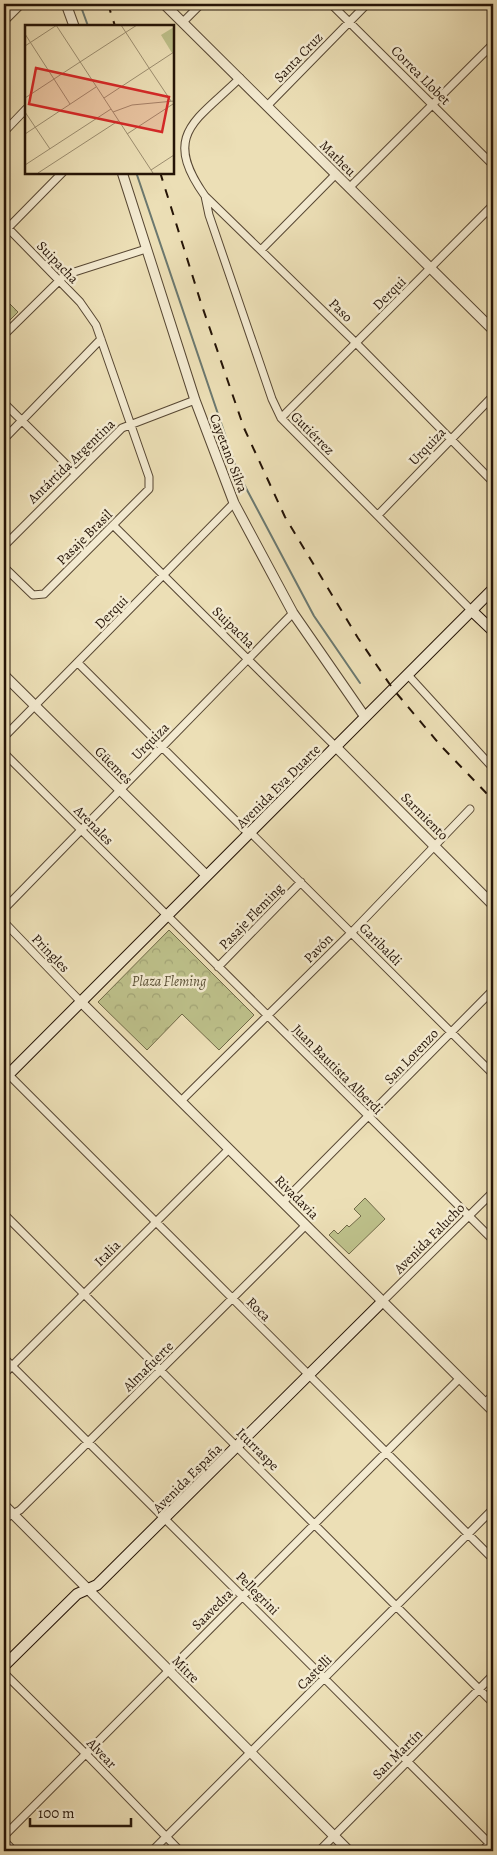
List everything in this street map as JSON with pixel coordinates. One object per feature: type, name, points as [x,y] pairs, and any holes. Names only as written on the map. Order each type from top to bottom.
[{"type":"main road","name":"Avenida Eva Duarte","points":[[5,1075],[81,1002],[493,589]]},
{"type":"main road","points":[[472,611],[493,631]]},
{"type":"main road","name":"Avenida España","points":[[4,1666],[77,1594],[97,1585],[165,1520],[383,1302]]},
{"type":"street","points":[[4,20],[20,4]]},
{"type":"street","points":[[66,4],[74,25]]},
{"type":"street","name":"Matheu","points":[[164,4],[493,330]]},
{"type":"street","points":[[183,22],[201,4]]},
{"type":"street","name":"Correa Llobet","points":[[331,4],[493,165]]},
{"type":"street","name":"Santa Cruz","points":[[267,106],[367,4]]},
{"type":"street","points":[[349,188],[493,44]]},
{"type":"street","name":"Paso","points":[[240,78],[194,122],[185,137],[184,149],[192,177],[205,196],[356,343],[493,482]]},
{"type":"street","points":[[4,132],[25,110]]},
{"type":"street","points":[[5,228],[61,174]]},
{"type":"street","name":"Cayetano Silva","points":[[123,174],[195,400],[234,503],[293,613],[365,717]]},
{"type":"street","points":[[261,250],[335,175]]},
{"type":"street","name":"Gutiérrez","points":[[205,196],[209,215],[272,399],[281,418],[472,611]]},
{"type":"street","name":"Derqui","points":[[281,418],[493,205]]},
{"type":"street","name":"Suipacha","points":[[5,228],[58,280],[88,313],[96,325],[132,424],[149,477],[150,489]]},
{"type":"street","points":[[4,334],[65,275],[146,249]]},
{"type":"street","points":[[4,439],[101,339]]},
{"type":"street","name":"Urquiza","points":[[378,515],[493,396]]},
{"type":"street","name":"Antártida Argentina","points":[[4,546],[122,428],[195,400]]},
{"type":"street","points":[[4,403],[75,473]]},
{"type":"street","name":"Pasaje Brasil","points":[[4,567],[34,595],[44,594],[150,489]]},
{"type":"street","name":"Derqui","points":[[4,737],[164,577],[234,503]]},
{"type":"street","name":"Suipacha","points":[[114,526],[336,747]]},
{"type":"street","name":"Urquiza","points":[[4,908],[293,613]]},
{"type":"street","name":"Garibaldi","points":[[78,663],[249,833],[352,932],[493,1074]]},
{"type":"street","name":"Güemes","points":[[4,675],[206,875]]},
{"type":"street","points":[[408,675],[493,768]]},
{"type":"street","name":"Sarmiento","points":[[336,747],[493,905]]},
{"type":"street","name":"Arenales","points":[[4,753],[166,915]]},
{"type":"street","name":"Pavón","points":[[181,1101],[352,932],[470,809]]},
{"type":"street","name":"Pasaje Fleming","points":[[218,967],[301,882]]},
{"type":"street","name":"Juan Bautista Alberdi","points":[[166,915],[493,1240]]},
{"type":"street","name":"Pringles","points":[[4,922],[81,1002]]},
{"type":"street","name":"San Lorenzo","points":[[283,1202],[493,990]]},
{"type":"street","name":"Rivadavia","points":[[81,1002],[493,1411]]},
{"type":"street","name":"Roca","points":[[5,1075],[493,1559]]},
{"type":"street","name":"Italia","points":[[4,1374],[229,1149]]},
{"type":"street","name":"Avenida Falucho","points":[[383,1302],[493,1192]]},
{"type":"street","name":"Iturraspe","points":[[4,1214],[493,1703]]},
{"type":"street","name":"Almafuerte","points":[[4,1519],[20,1510],[306,1225]]},
{"type":"street","name":"Pellegrini","points":[[4,1358],[492,1843]]},
{"type":"street","name":"Saavedra","points":[[4,1836],[460,1378]]},
{"type":"street","points":[[485,1403],[493,1395]]},
{"type":"street","name":"Mitre","points":[[4,1505],[349,1851]]},
{"type":"street","name":"Castelli","points":[[152,1851],[251,1754],[493,1509]]},
{"type":"street","name":"Alvear","points":[[4,1673],[180,1851]]},
{"type":"street","name":"San Martín","points":[[319,1851],[493,1675]]},
{"type":"street","points":[[4,1841],[14,1851]]},
{"type":"street","points":[[482,1851],[492,1843]]},
{"type":"green space","points":[[4,298],[18,312],[4,326]]},
{"type":"green space","name":"Plaza Fleming","points":[[169,930],[254,1015],[219,1050],[182,1014],[147,1050],[98,1002]]},
{"type":"green space","points":[[365,1198],[385,1219],[349,1254],[329,1235],[334,1230],[338,1234],[347,1225],[349,1227],[361,1216],[354,1209]]},
{"type":"waterway","points":[[80,4],[88,25]]},
{"type":"waterway","points":[[137,174],[238,473],[314,616],[360,683]]},
{"type":"railway","points":[[108,4],[115,25]]},
{"type":"railway","points":[[161,174],[201,303],[244,428],[285,517],[358,638],[393,689],[441,746],[493,800]]}]
